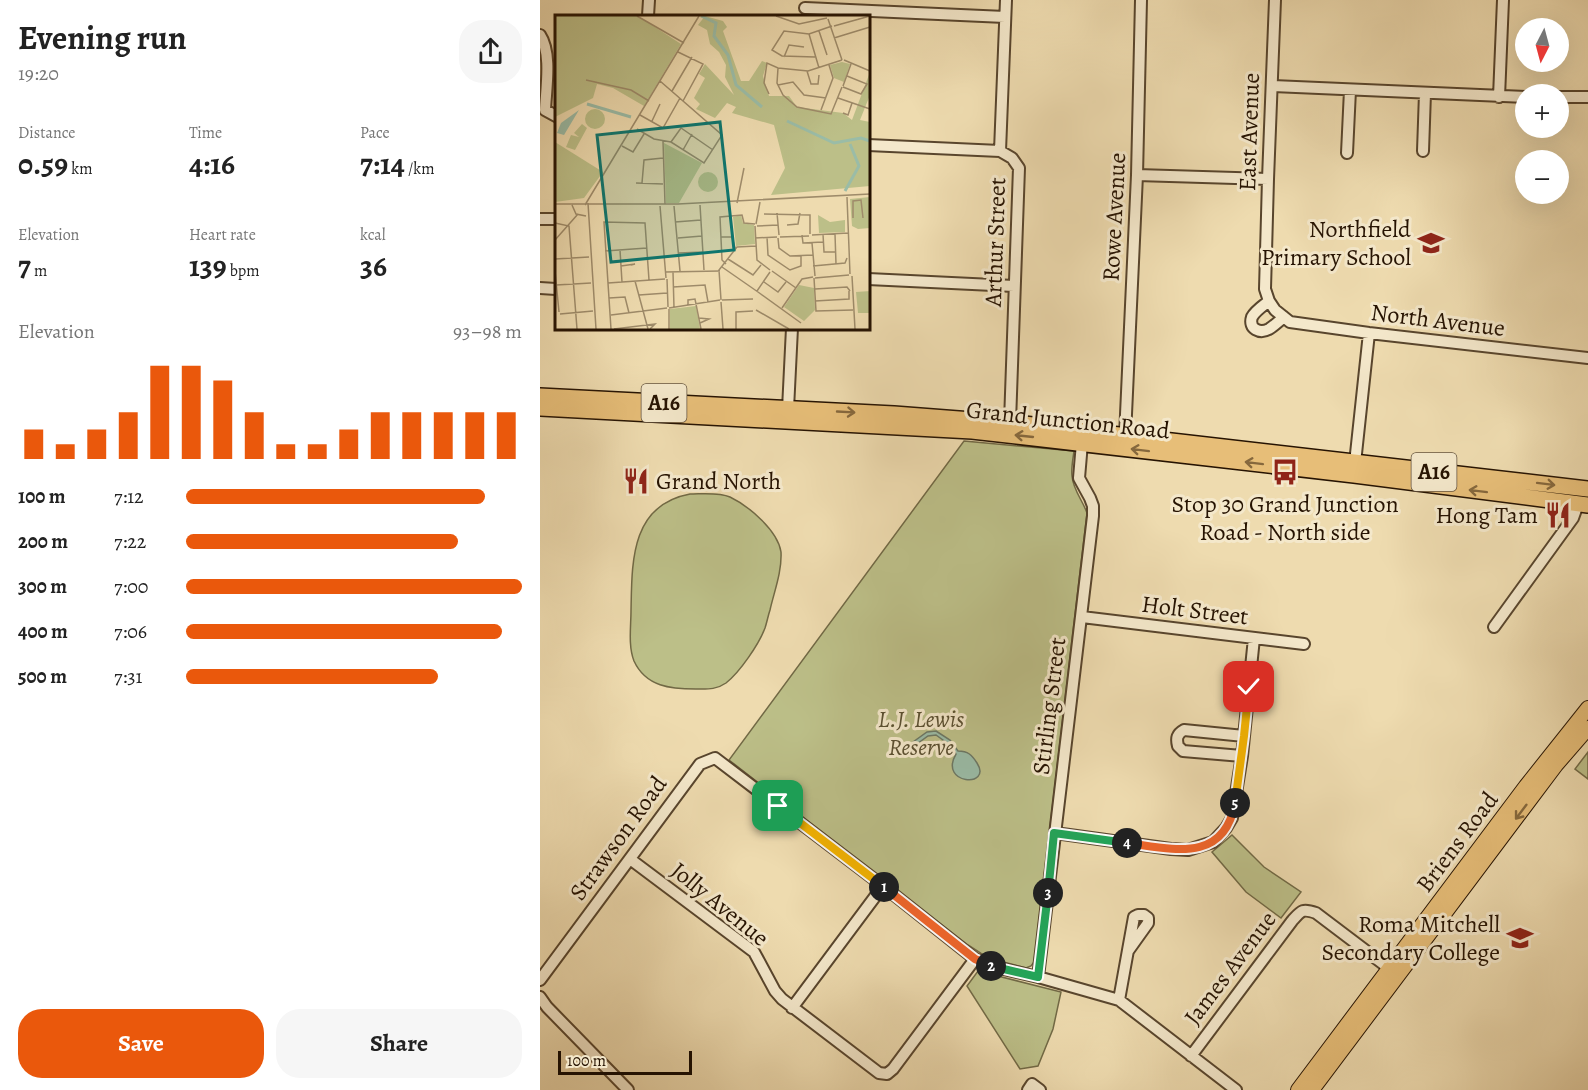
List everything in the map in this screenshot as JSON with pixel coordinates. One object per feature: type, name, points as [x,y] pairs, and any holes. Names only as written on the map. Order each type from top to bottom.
[{"type":"highway","name":"Grand Junction Road","points":[[540,396],[972,431],[1083,437],[1355,469],[1583,504]]},
{"type":"highway","name":"Grand Junction Road","points":[[540,408],[1010,422],[1083,437],[1125,436],[1199,450]]},
{"type":"highway","name":"Grand Junction Road","points":[[1355,469],[1584,488]]},
{"type":"highway","points":[[1583,504],[1584,488]]},
{"type":"main road","name":"Briens Road","points":[[1312,1090],[1526,786],[1588,708]]},
{"type":"main road","name":"Briens Road","points":[[1299,1090],[1395,972],[1556,765],[1588,728]]},
{"type":"street","points":[[648,15],[649,0]]},
{"type":"street","name":"Arthur Street","points":[[1006,0],[1000,150],[1012,158],[1019,168],[1010,422]]},
{"type":"street","name":"Rowe Avenue","points":[[1125,436],[1137,175],[1141,0]]},
{"type":"street","name":"East Avenue","points":[[1275,0],[1265,289],[1276,309]]},
{"type":"street","points":[[1500,97],[1503,0]]},
{"type":"street","points":[[805,8],[1005,17]]},
{"type":"street","points":[[540,35],[544,40],[547,56],[545,110],[555,115]]},
{"type":"street","points":[[1273,86],[1515,97]]},
{"type":"street","points":[[1347,153],[1350,90]]},
{"type":"street","points":[[1423,151],[1425,93]]},
{"type":"street","points":[[1569,97],[1588,97]]},
{"type":"street","points":[[870,145],[1000,150]]},
{"type":"street","points":[[1137,175],[1268,179]]},
{"type":"street","points":[[870,279],[1014,286]]},
{"type":"street","points":[[540,288],[555,289]]},
{"type":"street","points":[[1276,309],[1268,331],[1258,331],[1252,328],[1253,314],[1276,309]]},
{"type":"street","name":"North Avenue","points":[[1276,309],[1290,322],[1588,358]]},
{"type":"street","points":[[788,415],[792,330]]},
{"type":"street","points":[[1355,469],[1369,333]]},
{"type":"street","name":"Stirling Street","points":[[1038,977],[1093,516],[1090,498],[1079,478],[1083,437]]},
{"type":"street","points":[[1494,627],[1583,504]]},
{"type":"street","name":"Holt Street","points":[[1082,617],[1304,644]]},
{"type":"street","points":[[1054,833],[1188,850],[1213,842],[1232,818],[1242,756],[1254,638]]},
{"type":"street","points":[[1242,756],[1183,751],[1176,740],[1178,734],[1184,730],[1244,736]]},
{"type":"street","name":"Strawson Road","points":[[540,980],[700,764],[715,758],[883,886]]},
{"type":"street","name":"Jolly Avenue","points":[[630,859],[754,952],[775,991],[782,999],[879,1073],[887,1074],[893,1069],[975,959]]},
{"type":"street","points":[[792,1008],[883,886],[975,959],[995,967],[1119,1000],[1236,1090]]},
{"type":"street","name":"James Avenue","points":[[1191,1056],[1301,910],[1306,909],[1316,913],[1395,972]]},
{"type":"street","points":[[1119,1000],[1128,951]]},
{"type":"street","points":[[540,997],[628,1090]]},
{"type":"street","points":[[1028,1090],[1032,1084],[1040,1090]]},
{"type":"green space","name":"L.J. Lewis Reserve","points":[[964,441],[1074,451],[1073,481],[1087,513],[1034,962],[1026,968],[988,958],[968,945],[729,760]]},
{"type":"green space","points":[[690,494],[721,494],[738,501],[769,528],[781,552],[777,582],[762,635],[737,672],[726,683],[711,689],[669,687],[652,681],[639,670],[631,649],[632,574],[638,539],[645,523],[656,510],[670,500]]},
{"type":"green space","points":[[1588,752],[1588,779],[1575,769]]},
{"type":"green space","points":[[1232,835],[1264,867],[1301,892],[1281,918],[1246,892],[1212,852]]},
{"type":"green space","points":[[978,971],[1061,992],[1053,1029],[1038,1066],[1020,1069],[967,986]]},
{"type":"shaded area","points":[[936,731],[950,740],[958,751],[971,756],[980,771],[978,776],[966,780],[959,777],[954,772],[952,764],[956,754],[936,735],[928,736],[914,746],[913,742],[927,732]]},
{"type":"place","name":"Northfield Primary School","points":[[1431,243]]},
{"type":"place","name":"Stop 30 Grand Junction Road - North side","points":[[1285,472]]},
{"type":"place","name":"Grand North","points":[[636,481]]},
{"type":"place","name":"Hong Tam","points":[[1558,515]]},
{"type":"place","name":"Roma Mitchell Secondary College","points":[[1520,938]]},
{"type":"route","points":[[778,806],[975,959],[995,967],[1038,977],[1054,833],[1188,850],[1213,842],[1232,818],[1242,756],[1249,687]]}]
